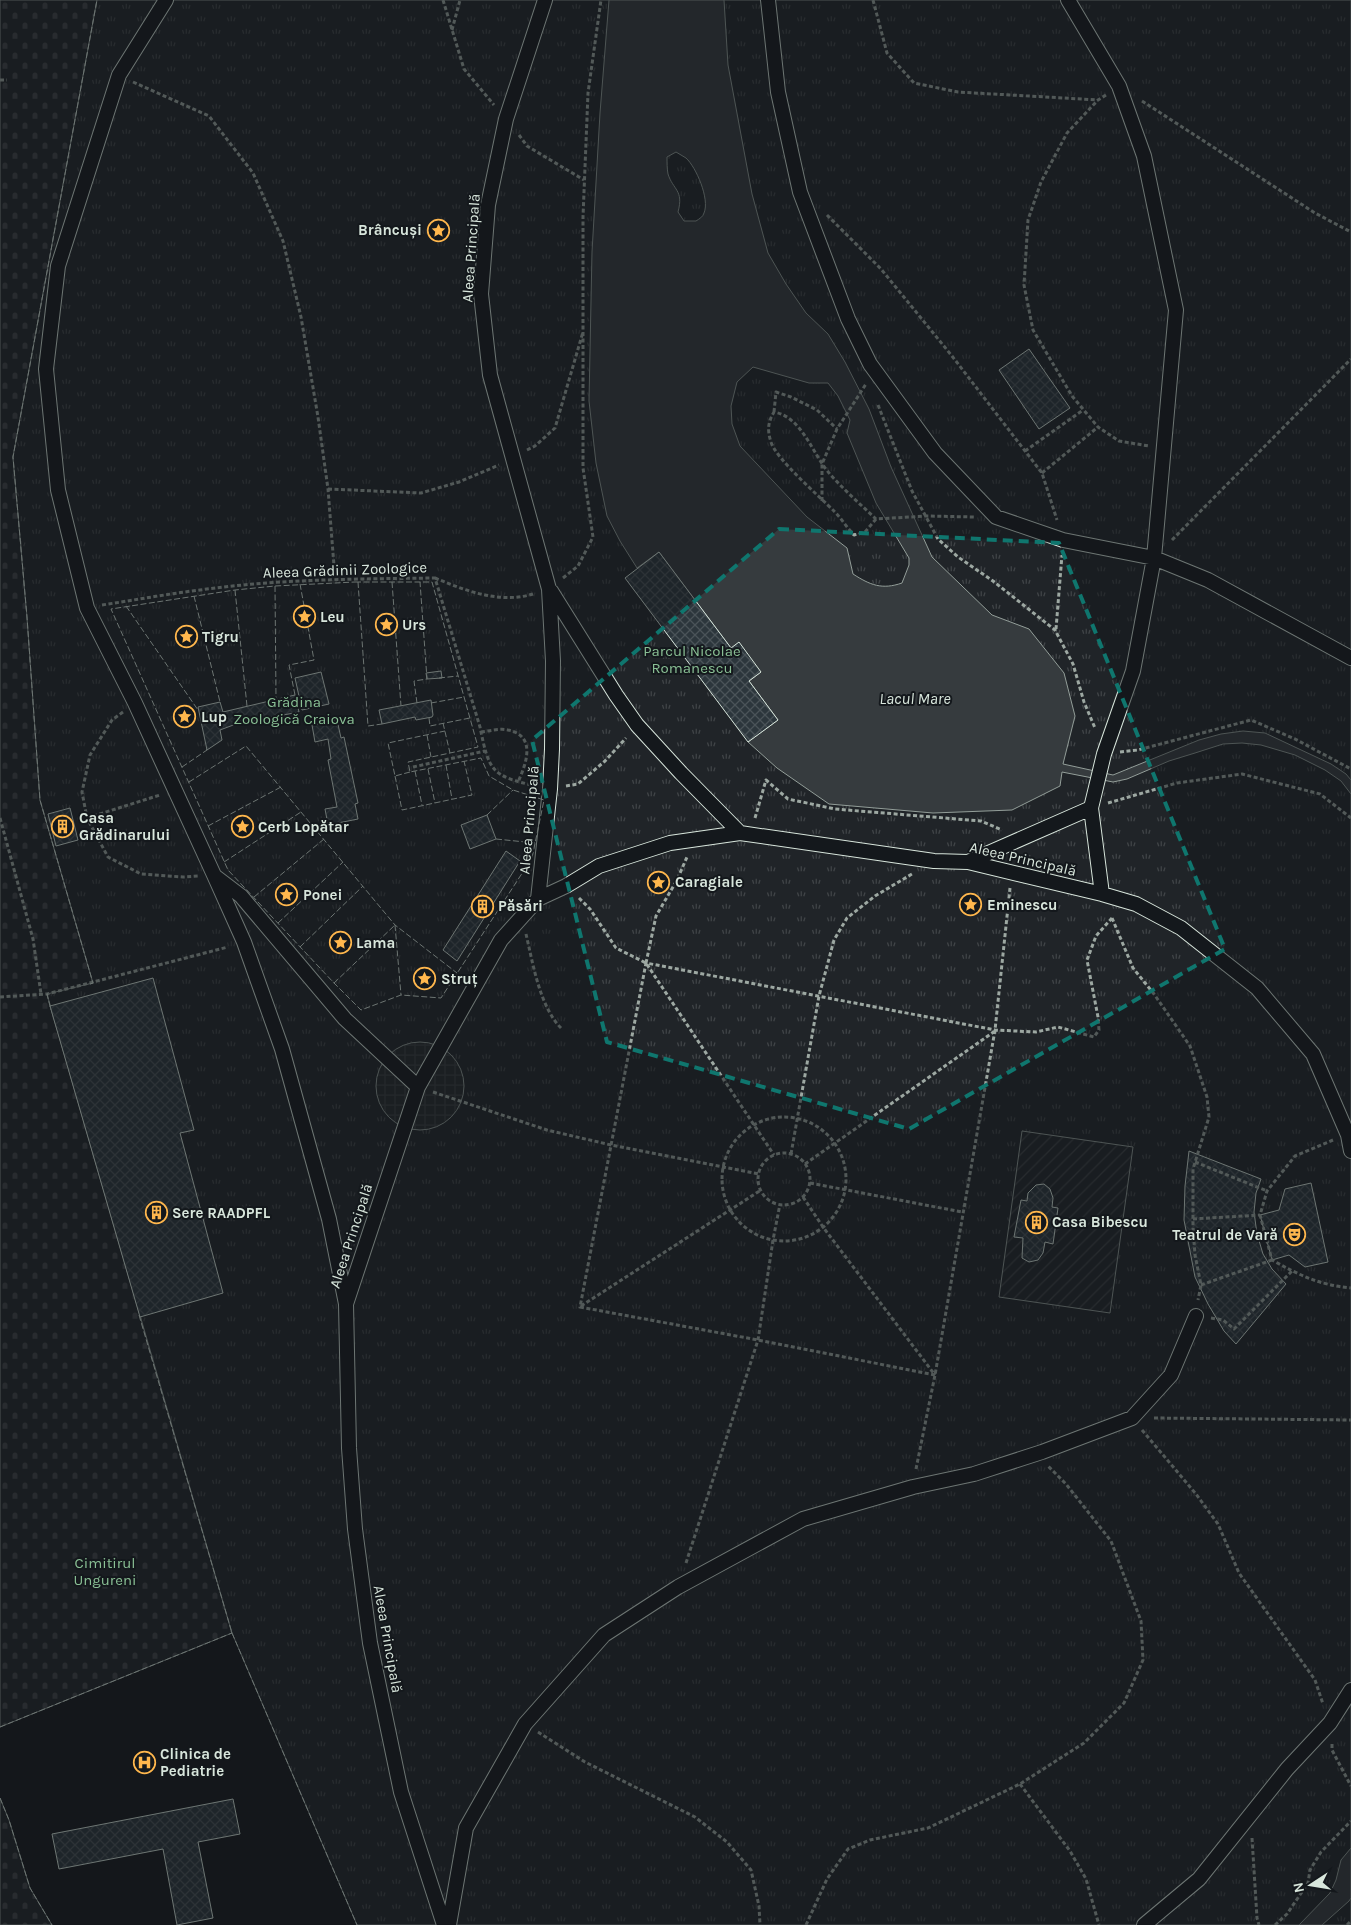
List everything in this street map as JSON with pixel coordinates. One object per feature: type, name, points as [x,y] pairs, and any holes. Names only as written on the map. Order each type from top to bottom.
[{"type":"street","points":[[166,0],[119,75],[58,266],[46,369],[58,490],[87,608],[135,703],[244,942],[282,1048],[329,1219],[346,1304]]},
{"type":"street","name":"Aleea Principală","points":[[444,1925],[401,1792],[370,1643],[355,1529],[350,1457],[346,1304],[418,1087],[501,940],[538,900],[550,789],[553,661],[549,589],[490,375],[481,294],[488,205],[506,119],[545,0]]},
{"type":"street","points":[[768,0],[778,92],[800,192],[848,319],[870,364],[936,453],[996,517],[1063,540],[1154,558],[1208,580],[1351,658]]},
{"type":"street","points":[[1068,0],[1120,86],[1144,156],[1176,310],[1154,558],[1133,670],[1104,754],[1092,808],[1102,894]]},
{"type":"street","name":"Aleea Principală","points":[[549,589],[637,725],[681,773],[745,834],[934,861],[968,862],[1136,904],[1181,928],[1257,988],[1313,1054],[1348,1135],[1351,1151]]},
{"type":"street","points":[[968,862],[1092,808]]},
{"type":"street","points":[[538,900],[599,866],[670,843],[745,834]]},
{"type":"street","points":[[214,875],[241,896],[345,1019],[418,1087]]},
{"type":"street","points":[[449,1925],[466,1828],[526,1724],[604,1635],[678,1587],[803,1519],[913,1487],[974,1474],[1036,1454],[1132,1418],[1172,1375],[1196,1316]]},
{"type":"street","points":[[1144,1925],[1200,1879],[1287,1769],[1330,1723],[1351,1690]]},
{"type":"path","points":[[443,0],[464,69],[527,146],[584,180]]},
{"type":"path","points":[[452,30],[460,0]]},
{"type":"path","points":[[435,578],[467,591],[498,597],[520,598],[549,589],[578,566],[593,537],[583,468],[583,217],[588,93],[600,0]]},
{"type":"path","points":[[873,0],[887,53],[914,83],[958,92],[1098,100]]},
{"type":"path","points":[[119,75],[209,116],[253,173],[283,241],[300,317],[328,489],[335,579]]},
{"type":"path","points":[[0,80],[7,80]]},
{"type":"path","points":[[1164,449],[1119,441],[1098,428],[1072,396],[1033,330],[1024,285],[1028,220],[1041,182],[1067,133],[1098,100],[1120,86],[1315,213],[1351,232]]},
{"type":"path","points":[[823,211],[881,269],[952,356],[1042,472],[1063,540],[1056,630]]},
{"type":"path","points":[[328,489],[421,494],[459,482],[535,446],[555,428],[584,328]]},
{"type":"path","points":[[1154,558],[1351,359]]},
{"type":"path","points":[[822,501],[822,464],[837,429],[847,416],[868,379],[872,388]]},
{"type":"path","points":[[837,429],[817,410],[776,392],[774,412],[768,422],[771,443],[782,459],[822,501],[836,512],[854,535],[865,532],[876,519],[926,516],[996,517]]},
{"type":"path","points":[[875,396],[912,491],[938,539],[958,557],[993,580],[1056,630],[1073,664],[1084,702],[1104,754],[1138,750],[1251,720],[1295,739],[1351,769]]},
{"type":"path","points":[[1025,451],[1083,410]]},
{"type":"path","points":[[774,412],[784,414],[796,426],[822,464],[876,519]]},
{"type":"path","points":[[1042,472],[1098,428]]},
{"type":"path","name":"Aleea Grădinii Zoologice","points":[[87,608],[201,590],[335,579],[435,578],[485,751],[494,771],[518,782],[550,789]]},
{"type":"path","points":[[135,703],[112,720],[90,754],[82,792],[87,818],[108,858],[141,874],[183,877],[214,875]]},
{"type":"path","points":[[550,789],[578,784],[605,761],[637,725]]},
{"type":"path","points":[[481,732],[508,730],[516,732],[523,740],[527,748],[528,758],[518,782]]},
{"type":"path","points":[[413,767],[485,751]]},
{"type":"path","points":[[1092,808],[1176,783],[1242,774],[1320,794],[1351,818]]},
{"type":"path","points":[[745,834],[766,780],[788,799],[835,810],[981,821],[1021,838]]},
{"type":"path","points":[[87,818],[175,791]]},
{"type":"path","points":[[0,818],[33,939],[40,994]]},
{"type":"path","points":[[580,1307],[656,916],[677,880],[694,839]]},
{"type":"path","points":[[791,1154],[819,996],[834,940],[847,918],[876,896],[934,861]]},
{"type":"path","points":[[913,1487],[935,1375],[995,1030],[1012,873]]},
{"type":"path","points":[[566,886],[590,909],[616,948],[646,963],[995,1030],[1036,1032],[1058,1027],[1094,1037],[1099,1030],[1098,1017],[1087,960],[1096,936],[1112,918]]},
{"type":"path","points":[[1102,894],[1133,968],[1154,994],[1190,1046],[1207,1097],[1209,1117],[1193,1169],[1195,1255],[1201,1285],[1196,1316],[1223,1320],[1234,1329],[1292,1271]]},
{"type":"path","points":[[522,917],[543,999],[557,1024],[562,1029]]},
{"type":"path","points":[[0,997],[47,994],[244,942]]},
{"type":"path","points":[[646,963],[774,1155]]},
{"type":"path","points":[[805,1164],[995,1030]]},
{"type":"path","points":[[418,1087],[547,1130],[611,1146],[759,1174]]},
{"type":"path","points":[[778,1117],[798,1118],[809,1122],[823,1130],[835,1143],[843,1158],[846,1175],[845,1190],[840,1208],[823,1227],[803,1238],[786,1241],[773,1240],[753,1233],[730,1210],[723,1190],[724,1167],[728,1153],[737,1138],[754,1124],[778,1117]]},
{"type":"path","points":[[1348,1135],[1321,1144],[1295,1156],[1267,1190],[1260,1215],[1272,1260],[1308,1279],[1329,1286],[1351,1288]]},
{"type":"path","points":[[791,1154],[805,1164],[810,1176],[810,1183],[803,1196],[796,1202],[780,1204],[772,1202],[761,1190],[759,1174],[762,1166],[767,1159],[774,1155],[791,1154]]},
{"type":"path","points":[[1195,1162],[1267,1190]]},
{"type":"path","points":[[810,1183],[962,1212]]},
{"type":"path","points":[[580,1307],[761,1190]]},
{"type":"path","points":[[803,1196],[823,1227],[935,1375]]},
{"type":"path","points":[[678,1587],[758,1340],[780,1204]]},
{"type":"path","points":[[1193,1219],[1260,1215]]},
{"type":"path","points":[[1201,1285],[1272,1260]]},
{"type":"path","points":[[580,1307],[935,1375]]},
{"type":"path","points":[[1132,1418],[1351,1420]]},
{"type":"path","points":[[1132,1418],[1196,1494],[1218,1524],[1239,1574],[1315,1680],[1330,1723],[1332,1750],[1351,1786]]},
{"type":"path","points":[[806,1925],[827,1879],[848,1848],[870,1840],[928,1828],[1020,1784],[1084,1743],[1124,1703],[1143,1660],[1141,1620],[1111,1541],[1066,1484],[1036,1454]]},
{"type":"path","points":[[526,1724],[585,1762],[695,1817],[727,1842],[751,1870],[759,1906],[760,1925]]},
{"type":"path","points":[[1020,1784],[1070,1851],[1086,1879],[1099,1925]]},
{"type":"path","points":[[1250,1815],[1259,1925]]},
{"type":"path","points":[[1275,1925],[1287,1914],[1308,1883],[1310,1870],[1321,1852],[1351,1822]]},
{"type":"path","points":[[1347,1925],[1351,1921]]},
{"type":"highlighted area","points":[[779,529],[1059,543],[1225,949],[909,1129],[607,1042],[532,740]]},
{"type":"green space","name":"Cimitirul Ungureni","points":[[0,0],[97,0],[13,457],[40,800],[93,983],[47,995],[232,1633],[0,1727]]},
{"type":"green space","name":"Parcul Nicolae Romanescu","points":[[97,0],[1351,0],[1351,1925],[357,1925],[232,1633],[47,994],[93,983],[40,800],[13,457]]},
{"type":"green space","points":[[1022,1131],[1133,1147],[1110,1313],[999,1297]]},
{"type":"green space","points":[[0,1798],[9,1820],[30,1888],[52,1925],[0,1925]]},
{"type":"shaded area","points":[[420,1042],[437,1046],[451,1055],[460,1069],[464,1086],[460,1103],[451,1117],[437,1126],[420,1130],[403,1126],[389,1117],[380,1103],[376,1086],[380,1069],[389,1055],[403,1046]]},
{"type":"water","name":"Lacul Mare","points":[[609,0],[724,0],[728,65],[752,194],[768,253],[806,313],[828,334],[845,362],[869,409],[891,467],[932,557],[992,615],[1029,629],[1064,673],[1075,716],[1063,764],[1113,775],[1199,740],[1243,731],[1265,733],[1331,764],[1346,774],[1351,780],[1351,794],[1341,781],[1325,770],[1295,755],[1261,745],[1242,743],[1223,744],[1169,761],[1127,779],[1113,782],[1062,772],[1060,786],[1012,810],[933,813],[829,804],[777,768],[748,742],[778,720],[749,681],[761,672],[731,648],[659,552],[637,568],[607,516],[596,463],[589,401],[592,252]],"holes":[[[676,152],[690,162],[704,192],[704,213],[696,221],[684,221],[678,212],[680,199],[668,174],[667,165],[667,157]],[[753,367],[809,383],[828,383],[838,396],[850,420],[847,433],[876,503],[909,558],[909,565],[902,583],[888,586],[876,585],[853,574],[847,548],[807,517],[740,446],[732,424],[731,406],[737,382]]]},
{"type":"water","points":[[1351,1848],[1351,1898],[1349,1901],[1322,1925],[1299,1925],[1330,1893],[1336,1880],[1341,1860]]},
{"type":"building","points":[[1029,349],[1070,408],[1039,429],[999,370]]},
{"type":"building","points":[[659,552],[731,648],[739,642],[761,672],[749,681],[778,720],[748,742],[625,578]]},
{"type":"building","points":[[441,671],[442,678],[427,679],[426,673]]},
{"type":"building","points":[[321,672],[329,704],[302,710],[295,678]]},
{"type":"building","points":[[295,695],[299,712],[236,724],[220,730],[222,740],[207,750],[198,707],[220,702],[223,712]]},
{"type":"building","points":[[431,700],[432,717],[416,720],[415,717],[382,724],[379,710]]},
{"type":"building","points":[[337,720],[341,738],[344,737],[358,803],[355,804],[358,819],[328,825],[325,809],[337,807],[328,760],[331,759],[328,739],[315,742],[312,725]]},
{"type":"building","name":"Casa Grădinarului","points":[[70,808],[78,840],[56,846],[48,814]]},
{"type":"building","points":[[487,815],[496,839],[470,849],[461,825]]},
{"type":"building","name":"Păsări","points":[[506,851],[520,861],[457,961],[443,950]]},
{"type":"building","name":"Sere RAADPFL","points":[[153,978],[194,1130],[180,1133],[223,1293],[140,1317],[50,1006]]},
{"type":"building","points":[[1189,1151],[1261,1179],[1256,1193],[1254,1212],[1257,1234],[1263,1254],[1272,1269],[1286,1284],[1236,1344],[1224,1331],[1195,1277],[1184,1220]]},
{"type":"building","name":"Teatrul de Vară","points":[[1311,1183],[1328,1262],[1305,1267],[1289,1255],[1272,1260],[1260,1215],[1279,1210],[1285,1189]]},
{"type":"building","name":"Casa Bibescu","points":[[1044,1184],[1050,1189],[1053,1198],[1052,1207],[1058,1208],[1053,1244],[1045,1242],[1043,1253],[1038,1260],[1029,1262],[1022,1258],[1023,1238],[1014,1237],[1021,1200],[1027,1201],[1028,1193],[1036,1185]]},
{"type":"building","points":[[233,1799],[240,1834],[198,1842],[213,1918],[177,1925],[163,1849],[59,1869],[52,1834]]},
{"type":"fence","points":[[90,984],[93,983],[40,800],[13,457],[97,0]]},
{"type":"fence","points":[[355,582],[432,582],[478,747],[408,762],[410,772],[481,758],[489,776],[513,790],[544,800],[532,858],[441,998],[401,995],[361,1010],[228,870],[111,609],[235,590],[355,582]]},
{"type":"fence","points":[[358,582],[368,726],[382,724]]},
{"type":"fence","points":[[392,582],[401,706]]},
{"type":"fence","points":[[417,703],[414,681],[427,679],[420,582]]},
{"type":"fence","points":[[295,695],[289,665],[314,660],[300,584]]},
{"type":"fence","points":[[275,586],[276,699]]},
{"type":"fence","points":[[235,590],[247,706]]},
{"type":"fence","points":[[194,596],[220,702]]},
{"type":"fence","points":[[126,606],[198,710]]},
{"type":"fence","points":[[439,678],[458,676]]},
{"type":"fence","points":[[431,703],[464,697]]},
{"type":"fence","points":[[429,718],[430,726],[470,718]]},
{"type":"fence","points":[[443,723],[450,753]]},
{"type":"fence","points":[[410,772],[395,776],[388,743],[445,731]]},
{"type":"fence","points":[[427,735],[431,757]]},
{"type":"fence","points":[[189,782],[246,746],[395,925],[457,973]]},
{"type":"fence","points":[[182,767],[207,750],[206,747]]},
{"type":"fence","points":[[395,776],[402,810],[472,795],[464,761]]},
{"type":"fence","points":[[446,765],[452,799]]},
{"type":"fence","points":[[428,769],[435,803]]},
{"type":"fence","points":[[415,771],[422,805]]},
{"type":"fence","points":[[208,826],[281,787]]},
{"type":"fence","points":[[487,815],[513,790]]},
{"type":"fence","points":[[224,862],[301,812]]},
{"type":"fence","points":[[254,897],[324,839]]},
{"type":"fence","points":[[496,839],[535,843]]},
{"type":"fence","points":[[278,923],[343,862]]},
{"type":"fence","points":[[300,947],[363,886]]},
{"type":"fence","points":[[395,925],[401,995]]},
{"type":"fence","points":[[334,983],[395,925]]},
{"type":"fence","points":[[48,994],[51,1010]]},
{"type":"fence","points":[[139,1315],[232,1633],[357,1925]]},
{"type":"fence","points":[[0,1727],[232,1633],[231,1631]]},
{"type":"fence","points":[[0,1798],[9,1820],[30,1888],[52,1925]]},
{"type":"place","name":"Brâncuși","points":[[438,230]]},
{"type":"place","name":"Leu","points":[[304,617]]},
{"type":"place","name":"Urs","points":[[386,625]]},
{"type":"place","name":"Tigru","points":[[186,637]]},
{"type":"place","name":"Lup","points":[[185,717]]},
{"type":"place","name":"Casa Grădinarului","points":[[63,827]]},
{"type":"place","name":"Cerb Lopătar","points":[[242,827]]},
{"type":"place","name":"Caragiale","points":[[659,882]]},
{"type":"place","name":"Ponei","points":[[287,895]]},
{"type":"place","name":"Eminescu","points":[[971,905]]},
{"type":"place","name":"Păsări","points":[[482,906]]},
{"type":"place","name":"Lama","points":[[340,943]]},
{"type":"place","name":"Struț","points":[[425,979]]},
{"type":"place","name":"Sere RAADPFL","points":[[156,1213]]},
{"type":"place","name":"Casa Bibescu","points":[[1036,1222]]},
{"type":"place","name":"Teatrul de Vară","points":[[1294,1235]]},
{"type":"place","name":"Clinica de Pediatrie","points":[[144,1763]]},
{"type":"park label","name":"Grădina Zoologică Craiova","points":[[294,710]]}]
